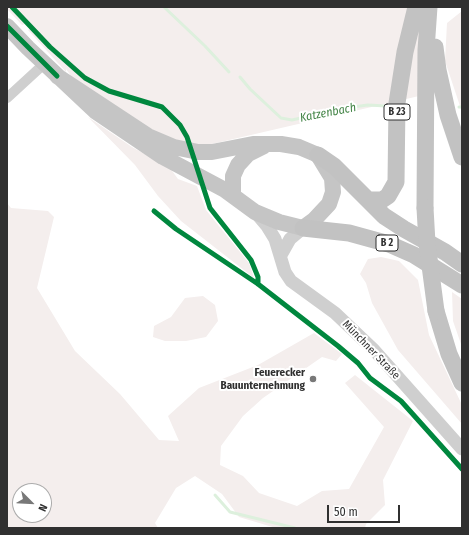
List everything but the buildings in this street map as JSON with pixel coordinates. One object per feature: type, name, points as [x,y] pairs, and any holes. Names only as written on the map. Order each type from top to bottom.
[{"type":"highway","points":[[424,10],[448,115],[462,157]]},
{"type":"highway","name":"B 23","points":[[368,200],[382,200],[388,196],[396,182],[397,103],[405,52],[424,10]]},
{"type":"highway","name":"B 23","points":[[424,10],[426,50],[425,208],[427,243],[436,311],[449,354],[462,382]]},
{"type":"highway","name":"B 2","points":[[318,155],[334,166],[384,216],[445,252],[462,264]]},
{"type":"highway","name":"B 2","points":[[303,228],[348,233],[389,244],[414,255],[462,284]]},
{"type":"main road","name":"B 2","points":[[7,26],[44,64],[95,111],[169,152],[208,181],[233,195],[255,212],[279,222],[303,228]]},
{"type":"main road","name":"B 2","points":[[169,152],[212,152],[253,144],[290,145],[318,155]]},
{"type":"main road","name":"B 2","points":[[233,195],[233,176],[238,165],[248,154],[267,145]]},
{"type":"main road","points":[[303,228],[324,211],[333,192],[332,178],[318,155]]},
{"type":"street","points":[[7,98],[44,64]]},
{"type":"street","name":"Münchner Straße","points":[[255,212],[271,232],[281,255],[284,268],[291,280],[336,313],[374,350],[462,449]]},
{"type":"street","points":[[281,255],[290,239],[303,228]]},
{"type":"shaded area","points":[[7,7],[10,7],[25,24],[22,25],[7,9]]},
{"type":"shaded area","points":[[12,7],[420,7],[432,93],[199,147],[155,136],[74,80],[66,69],[66,72],[28,30],[30,29],[54,53]]},
{"type":"shaded area","points":[[462,11],[462,112],[445,61],[447,23]]},
{"type":"shaded area","points":[[88,117],[132,147],[170,168],[178,179],[197,186],[206,210],[249,263],[254,278],[181,221],[158,196],[135,165]]},
{"type":"shaded area","points":[[7,203],[11,208],[48,211],[54,217],[37,288],[75,351],[120,394],[159,440],[179,441],[168,416],[199,388],[258,365],[314,333],[342,354],[336,361],[322,357],[263,398],[243,416],[221,446],[220,465],[243,476],[259,493],[297,506],[322,491],[349,489],[384,427],[345,383],[355,375],[413,421],[383,480],[385,505],[366,524],[365,528],[276,528],[239,517],[222,494],[195,476],[176,488],[155,523],[158,528],[7,528]]},
{"type":"shaded area","points":[[381,257],[399,261],[418,280],[429,335],[462,405],[462,424],[398,350],[372,303],[366,283],[360,274],[368,259]]},
{"type":"shaded area","points":[[452,292],[462,299],[462,347],[453,321]]},
{"type":"shaded area","points":[[203,296],[215,305],[218,321],[206,337],[186,341],[165,341],[153,337],[154,326],[171,317],[185,298]]},
{"type":"waterway","name":"Katzenbach","points":[[164,7],[205,46],[229,72]]},
{"type":"waterway","name":"Katzenbach","points":[[240,77],[250,89],[281,118],[292,120],[345,108],[368,105],[386,106]]},
{"type":"waterway","points":[[215,495],[230,512],[295,528]]},
{"type":"cycle path","points":[[12,7],[50,47],[85,78],[109,91],[162,107],[180,125],[187,137],[210,208],[251,260],[258,277],[258,284]]},
{"type":"cycle path","points":[[7,26],[57,76]]},
{"type":"cycle path","points":[[154,211],[176,229],[258,284],[338,346],[358,363],[370,378],[401,401],[462,469]]},
{"type":"place","name":"Feuerecker Bauunternehmung","points":[[313,379]]}]
